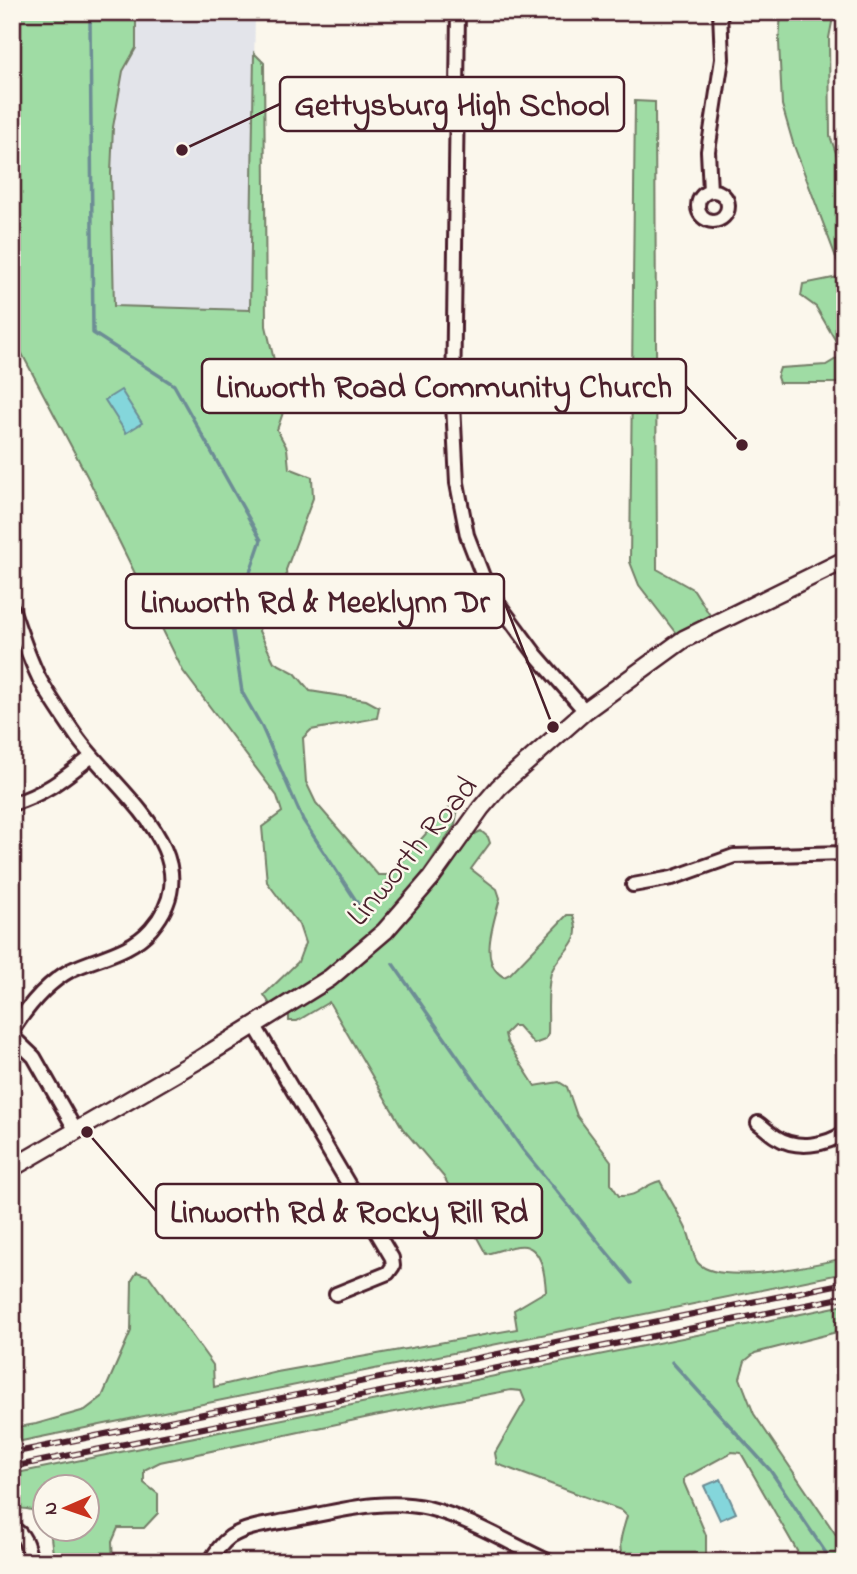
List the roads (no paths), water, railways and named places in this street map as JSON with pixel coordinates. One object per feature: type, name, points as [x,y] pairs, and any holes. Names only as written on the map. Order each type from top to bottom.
[{"type":"main road","name":"Linworth Road","points":[[12,1168],[255,1026],[330,978],[385,931],[431,878],[499,787],[585,710],[684,639],[845,560]]},
{"type":"street","points":[[458,12],[453,404],[457,483],[467,535],[484,579],[500,606],[537,656],[585,710]]},
{"type":"street","points":[[710,191],[708,151],[723,59],[720,12]]},
{"type":"street","points":[[12,608],[39,677],[92,757],[155,830],[166,848],[170,865],[169,896],[162,915],[150,931],[137,942],[70,971],[32,1001],[12,1033],[34,1057],[76,1130]]},
{"type":"street","points":[[12,803],[51,788],[92,757]]},
{"type":"street","points":[[633,885],[672,878],[733,856],[845,853]]},
{"type":"street","points":[[255,1026],[391,1258],[393,1266],[388,1273],[336,1294]]},
{"type":"street","points":[[758,1122],[776,1138],[796,1144],[827,1142],[845,1132]]},
{"type":"street","points":[[213,1556],[230,1537],[248,1529],[352,1507],[401,1505],[427,1508],[451,1516],[547,1561]]},
{"type":"street","points":[[15,1529],[26,1541],[31,1562]]},
{"type":"water","points":[[121,390],[142,423],[126,433],[105,400]]},
{"type":"water","points":[[721,1479],[736,1513],[720,1520],[704,1486]]},
{"type":"waterway","points":[[88,12],[93,333],[174,385],[261,540],[232,625],[242,692],[262,727],[303,820],[368,919]]},
{"type":"waterway","points":[[393,964],[523,1150],[632,1283]]},
{"type":"waterway","points":[[672,1362],[770,1470],[832,1562]]},
{"type":"railway","points":[[12,1453],[845,1283]]},
{"type":"railway","points":[[12,1467],[845,1297]]},
{"type":"place","name":"Gettysburg High School","points":[[182,150]]},
{"type":"place","name":"Linworth Road Community Church","points":[[742,445]]},
{"type":"place","name":"Linworth Rd & Meeklynn Dr","points":[[553,727]]},
{"type":"place","name":"Linworth Rd & Rocky Rill Rd","points":[[87,1132]]}]
